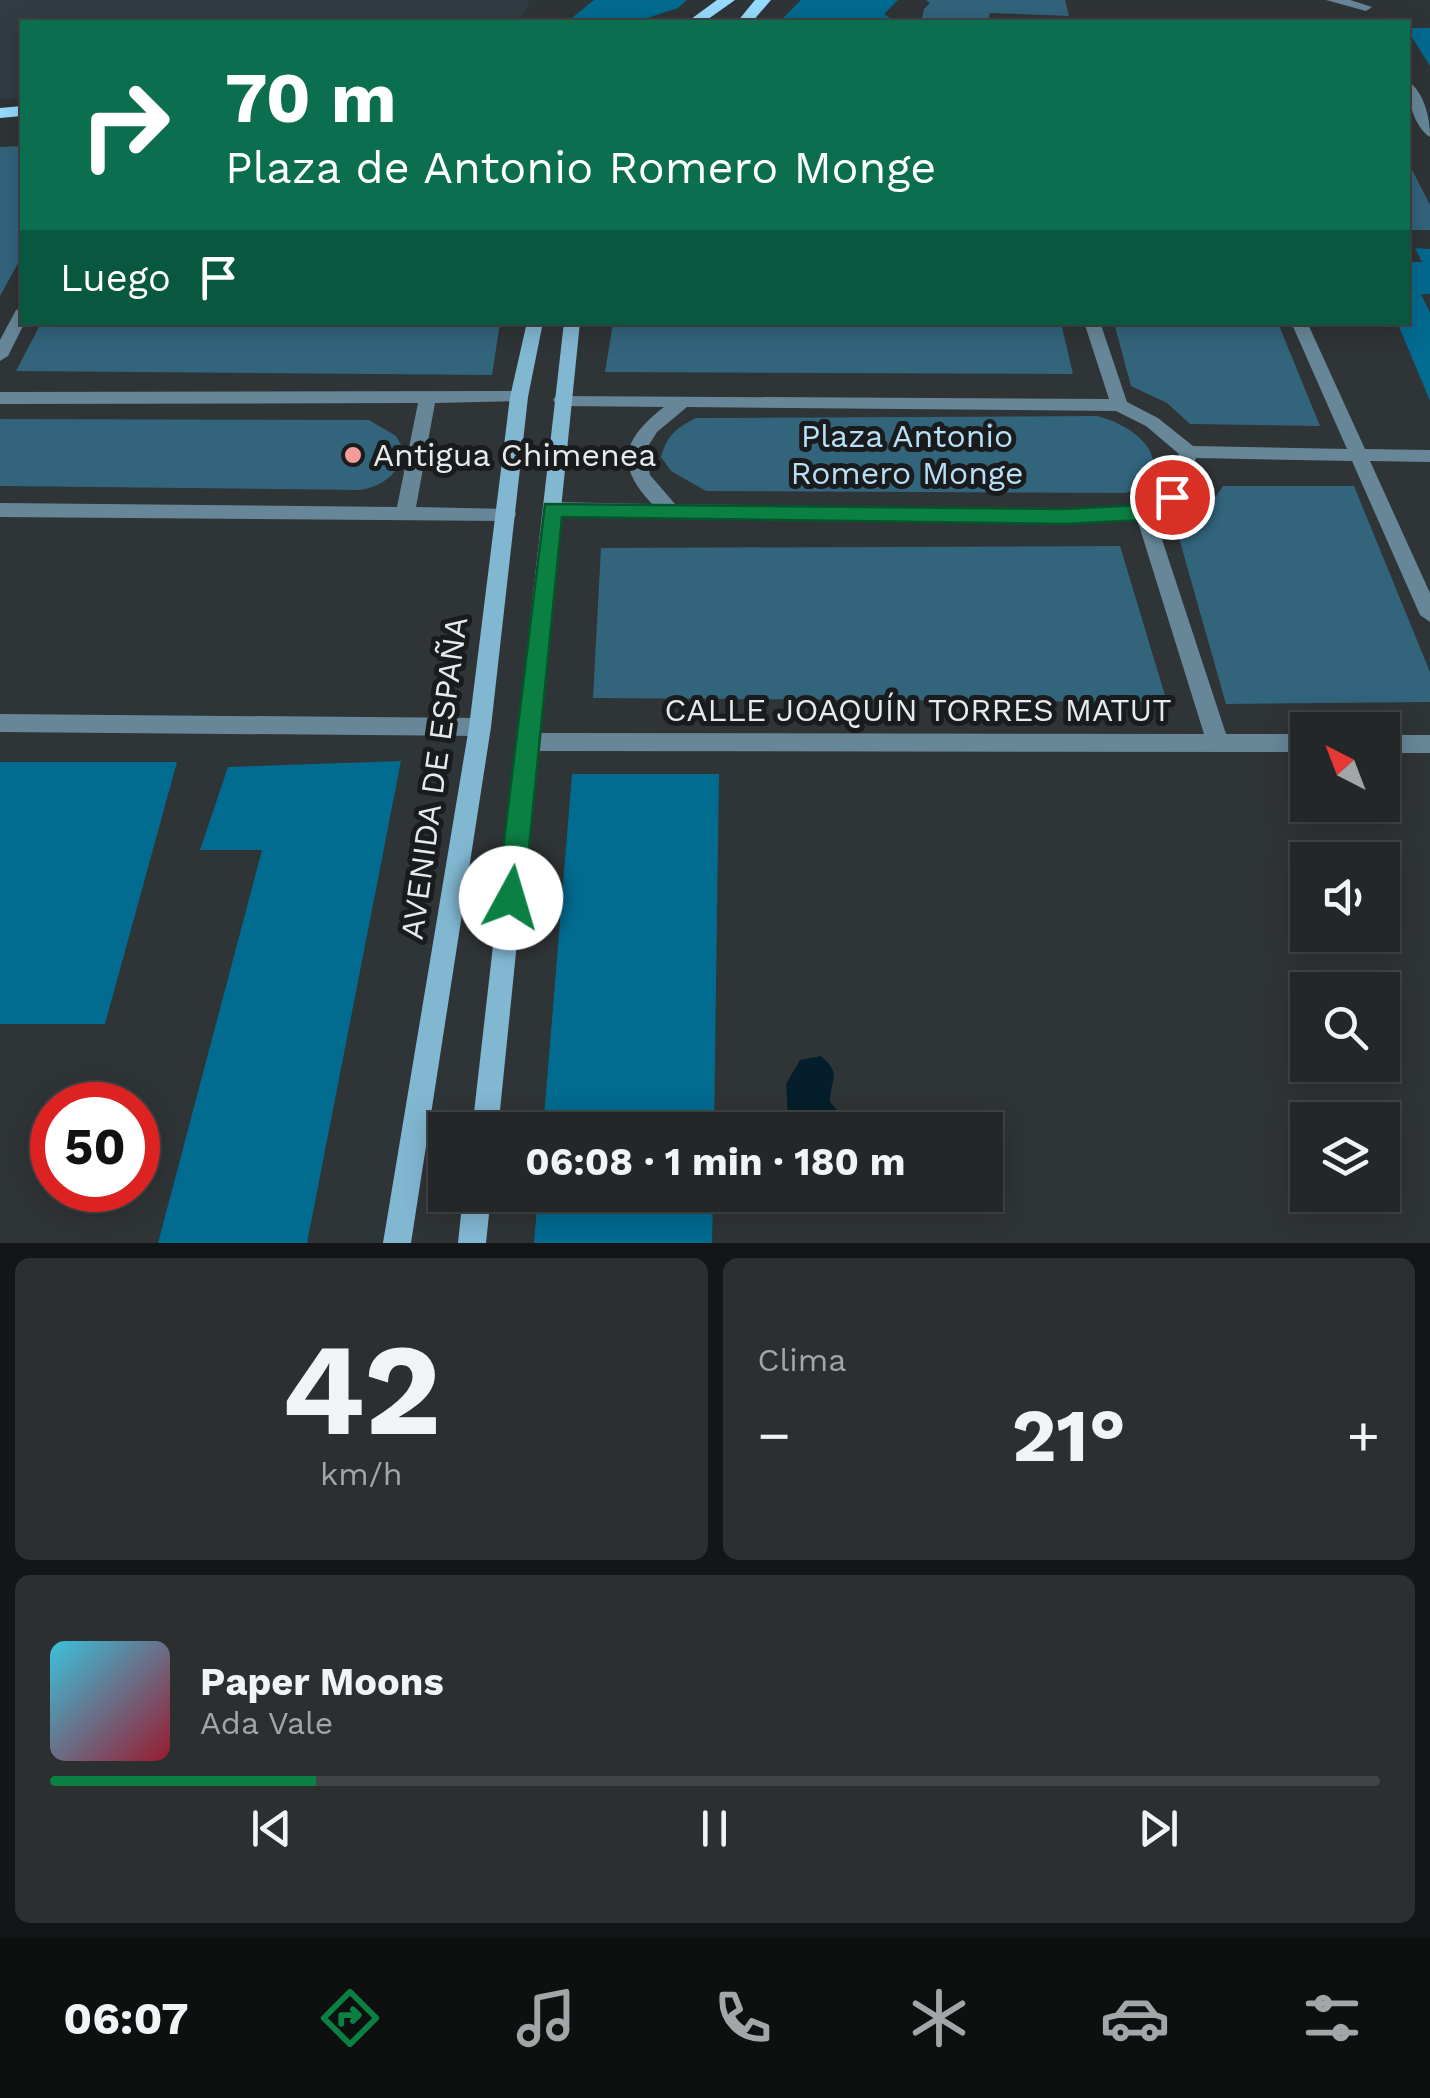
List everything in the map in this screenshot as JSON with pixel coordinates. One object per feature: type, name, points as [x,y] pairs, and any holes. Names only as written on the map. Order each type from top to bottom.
[{"type":"main road","points":[[697,20],[727,0]]},
{"type":"main road","points":[[746,20],[763,0]]},
{"type":"main road","name":"AVENIDA DE ESPAÑA","points":[[397,1243],[480,727],[520,397],[533,325]]},
{"type":"main road","points":[[486,1112],[572,325]]},
{"type":"main road","points":[[472,1243],[475,1212]]},
{"type":"street","points":[[1332,0],[1366,3]]},
{"type":"street","points":[[1410,93],[1430,132]]},
{"type":"street","points":[[0,356],[20,317]]},
{"type":"street","points":[[1093,325],[1118,404]]},
{"type":"street","points":[[1300,325],[1430,615]]},
{"type":"street","points":[[405,513],[428,396]]},
{"type":"street","points":[[0,398],[520,397]]},
{"type":"street","points":[[562,400],[1118,404],[1152,422],[1188,452],[1430,456]]},
{"type":"street","points":[[670,511],[646,488],[634,458],[642,432],[683,401]]},
{"type":"street","points":[[552,510],[1064,516],[1144,512],[1172,497],[1188,452]]},
{"type":"street","points":[[0,510],[507,514]]},
{"type":"street","points":[[1144,512],[1218,743]]},
{"type":"street","points":[[0,723],[480,727]]},
{"type":"street","name":"CALLE JOAQUÍN TORRES MATUT","points":[[528,742],[1290,744]]},
{"type":"street","points":[[1400,744],[1430,744]]},
{"type":"shaded area","points":[[0,0],[530,0],[521,20],[20,20],[20,98],[0,99]]},
{"type":"shaded area","points":[[821,1056],[828,1062],[834,1073],[830,1102],[839,1112],[788,1112],[786,1084],[800,1060]]},
{"type":"green space","points":[[926,0],[1065,0],[1069,16],[990,13],[988,20],[921,20],[930,3]]},
{"type":"green space","points":[[20,146],[20,260],[0,296],[0,147]]},
{"type":"green space","points":[[1410,166],[1430,205],[1430,230],[1410,230]]},
{"type":"green space","points":[[39,325],[500,325],[492,375],[16,371]]},
{"type":"green space","points":[[613,325],[1061,325],[1073,374],[605,372]]},
{"type":"green space","points":[[1115,325],[1279,325],[1320,426],[1190,424],[1167,403],[1131,386]]},
{"type":"green space","name":"Plaza Antonio Romero Monge","points":[[1097,416],[1126,428],[1149,449],[1154,469],[1144,485],[1126,493],[706,491],[671,471],[661,457],[673,433],[696,418]]},
{"type":"green space","points":[[0,419],[369,420],[396,436],[405,452],[388,478],[360,490],[0,486]]},
{"type":"green space","points":[[1223,486],[1354,486],[1430,672],[1430,702],[1226,704],[1177,531],[1205,512]]},
{"type":"green space","points":[[1120,546],[1167,702],[593,698],[601,548]]},
{"type":"building","points":[[594,0],[687,0],[678,8],[641,20],[569,20]]},
{"type":"building","points":[[801,0],[898,0],[884,14],[893,20],[781,20]]},
{"type":"building","points":[[1410,28],[1430,28],[1430,66],[1410,34]]},
{"type":"building","points":[[1415,248],[1430,249],[1430,294],[1421,294],[1430,313],[1430,401],[1398,325],[1410,325],[1410,262],[1422,262]]},
{"type":"building","points":[[401,761],[307,1243],[158,1243],[262,850],[200,850],[228,767]]},
{"type":"building","points":[[0,762],[177,762],[105,1024],[0,1024]]},
{"type":"building","points":[[572,774],[719,774],[714,1112],[544,1112]]},
{"type":"building","points":[[537,1212],[713,1212],[712,1243],[534,1243]]},
{"type":"place","name":"Antigua Chimenea","points":[[353,455]]},
{"type":"route","points":[[511,898],[552,510],[1064,516],[1144,512],[1172,497]]}]
